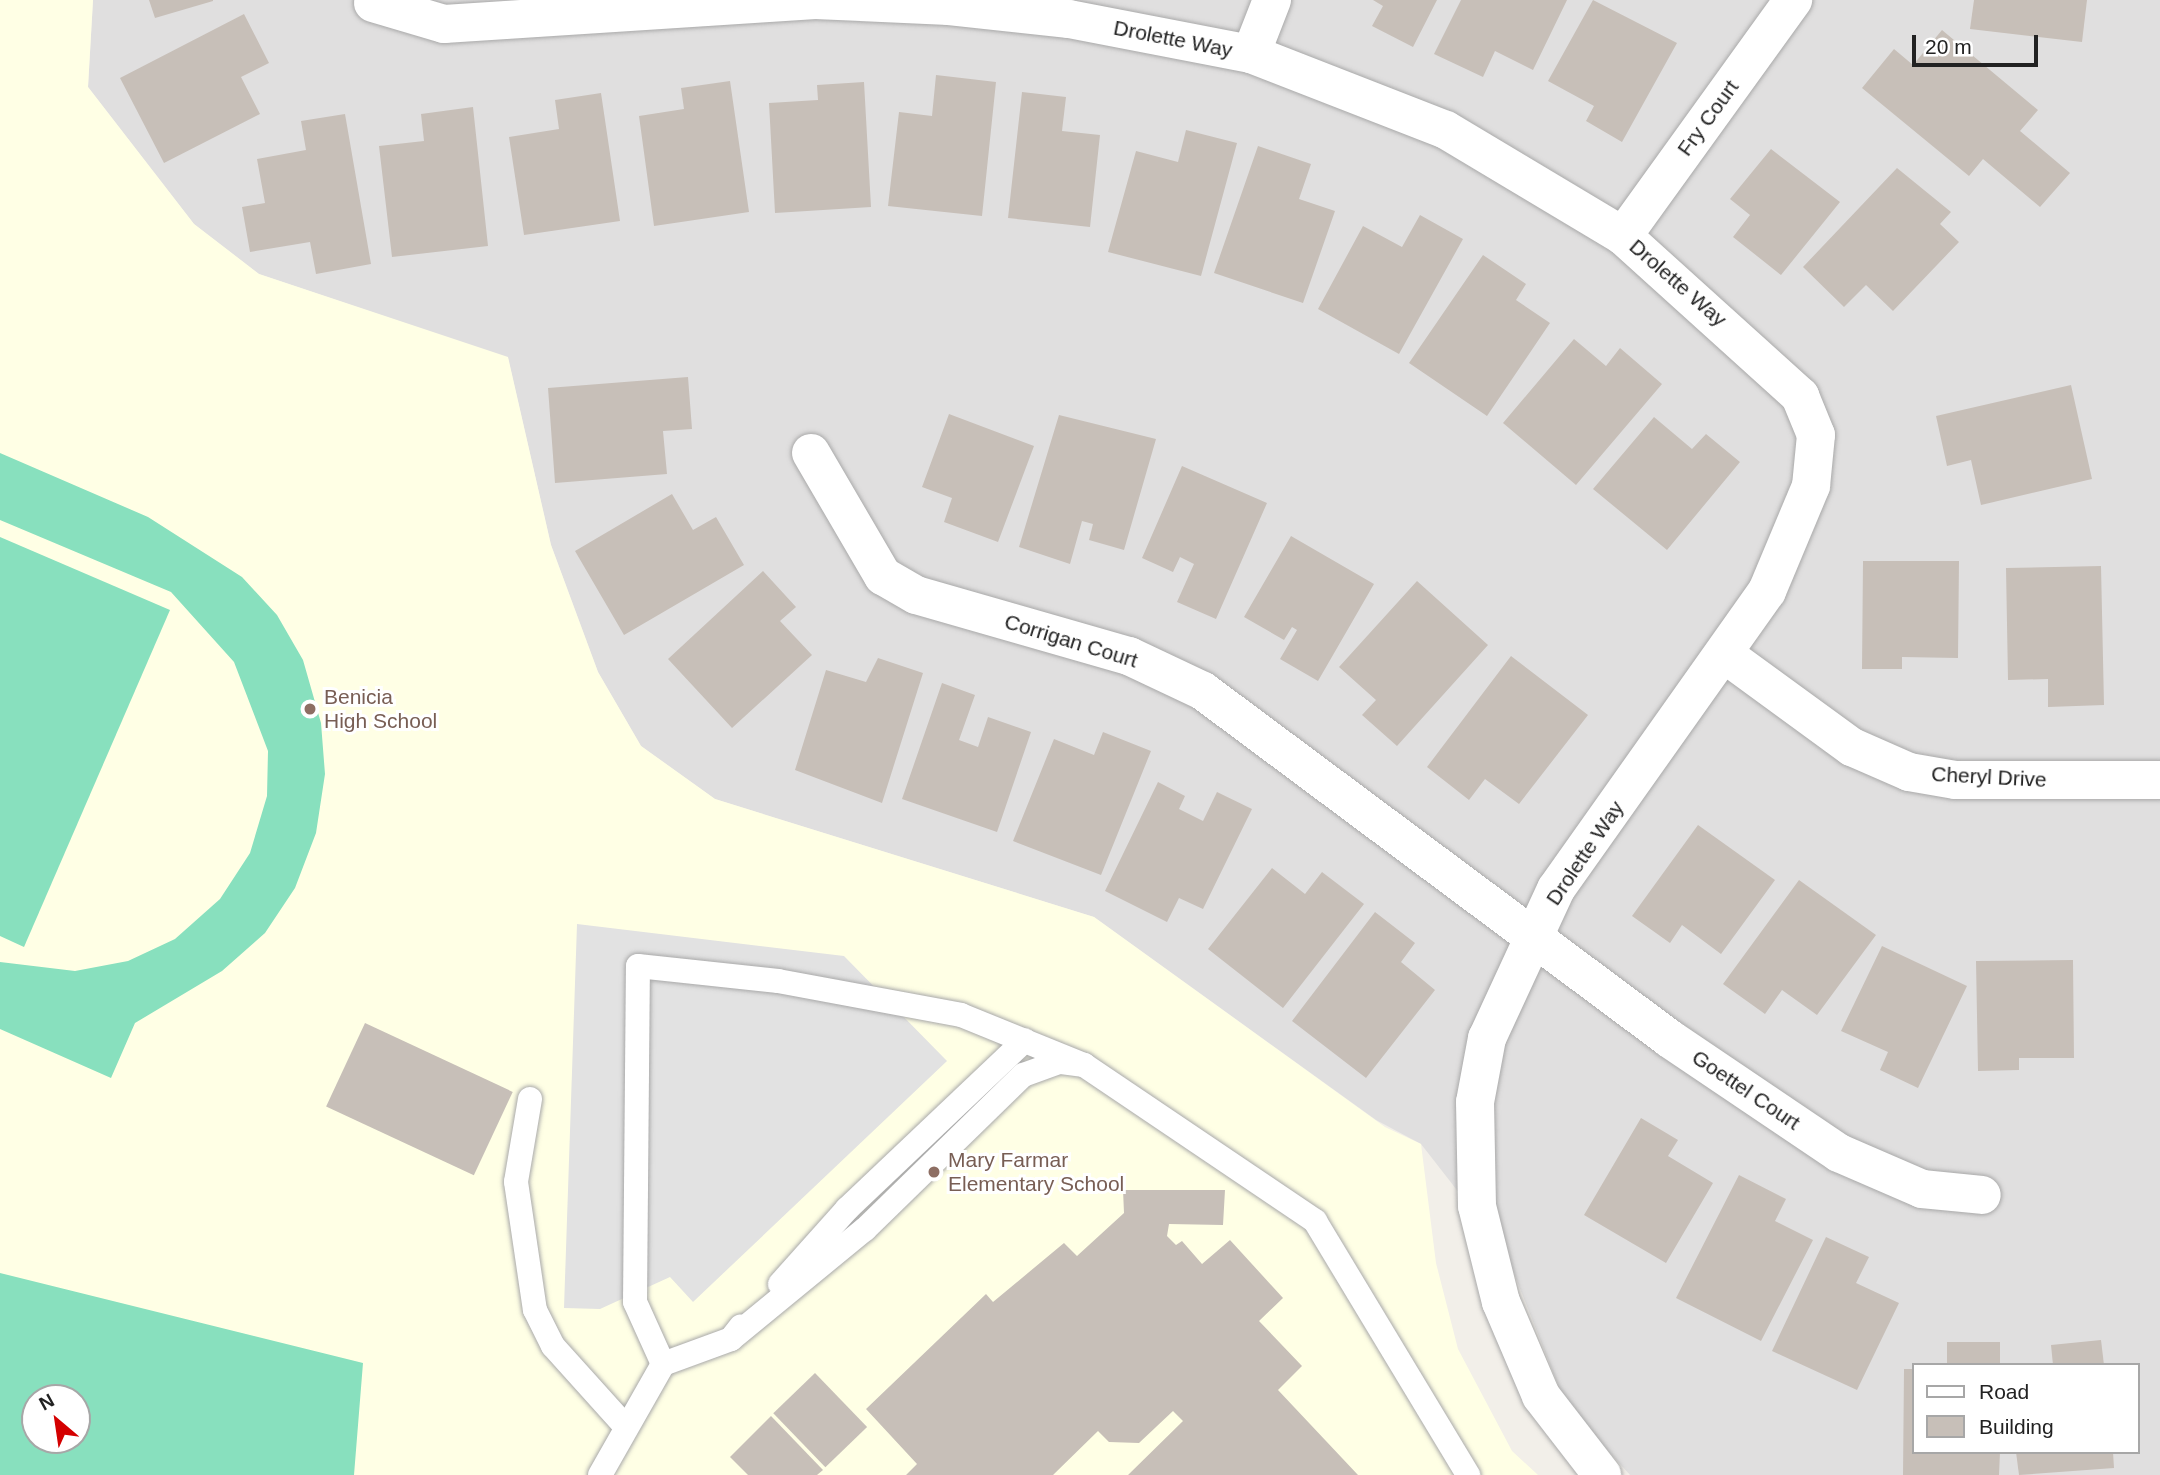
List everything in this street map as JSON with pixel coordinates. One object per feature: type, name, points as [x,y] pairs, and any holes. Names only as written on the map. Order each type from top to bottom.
[{"type":"street","name":"Drolette Way","points":[[373,3],[444,24],[815,0],[949,6],[1069,19],[1251,54],[1446,130],[1623,236],[1764,358],[1800,396],[1816,436],[1811,486],[1767,591],[1727,656],[1556,889],[1487,1038],[1475,1102],[1477,1206],[1490,1268],[1531,1376],[1576,1448],[1602,1475]]},
{"type":"street","points":[[1251,54],[1272,0]]},
{"type":"street","name":"Fry Court","points":[[1623,236],[1793,0]]},
{"type":"street","name":"Corrigan Court","points":[[811,453],[883,576],[916,595],[1129,656],[1203,691],[1532,937]]},
{"type":"street","name":"Cheryl Drive","points":[[1727,656],[1852,747],[1909,772],[1955,780],[2160,780]]},
{"type":"street","name":"Goettel Court","points":[[1532,937],[1839,1153],[1922,1189],[1982,1195]]},
{"type":"lane","points":[[663,1364],[635,1302],[638,966],[778,981],[961,1015],[1084,1065],[1314,1221],[1468,1475]]},
{"type":"lane","points":[[731,1339],[847,1209],[1025,1040]]},
{"type":"lane","points":[[600,1475],[663,1364],[731,1339],[865,1229],[1023,1075],[1059,1062],[1084,1065]]},
{"type":"lane","points":[[530,1099],[516,1182],[535,1310],[553,1346],[626,1427]]},
{"type":"shaded area","name":"Benicia High School","points":[[0,0],[93,0],[88,87],[194,224],[259,274],[508,357],[551,545],[598,672],[641,746],[715,799],[1094,917],[1385,1127],[1421,1144],[1436,1263],[1458,1349],[1512,1451],[1538,1475],[0,1475]]},
{"type":"shaded area","points":[[93,0],[2160,0],[2160,1475],[1630,1475],[1566,1405],[1506,1253],[1421,1144],[1376,1120],[1094,917],[715,799],[641,746],[598,672],[551,545],[508,358],[259,274],[194,224],[88,87]]},
{"type":"shaded area","points":[[577,924],[844,956],[947,1061],[693,1302],[670,1277],[600,1309],[564,1308]]},
{"type":"green space","points":[[0,453],[148,517],[242,577],[277,615],[303,660],[321,723],[325,774],[316,833],[295,888],[265,933],[222,971],[135,1023],[111,1078],[0,1029],[0,962],[75,971],[128,961],[175,939],[220,899],[250,853],[267,796],[268,751],[234,662],[171,592],[0,520]]},
{"type":"green space","points":[[0,537],[170,610],[24,947],[0,936]]},
{"type":"green space","points":[[0,1273],[363,1363],[354,1475],[0,1475]]},
{"type":"building","points":[[149,0],[213,0],[213,1],[155,18]]},
{"type":"building","points":[[1373,0],[1437,0],[1413,47],[1372,26],[1383,6]]},
{"type":"building","points":[[1461,0],[1567,0],[1533,70],[1495,51],[1483,77],[1434,54]]},
{"type":"building","points":[[1593,0],[1677,43],[1622,142],[1586,121],[1594,106],[1548,81]]},
{"type":"building","points":[[1974,0],[2087,0],[2082,42],[1970,29]]},
{"type":"building","points":[[244,14],[269,63],[241,77],[260,114],[164,163],[120,78]]},
{"type":"building","points":[[1942,30],[2038,110],[2020,131],[2070,173],[2040,207],[1983,159],[1969,176],[1862,88],[1894,49],[1913,65]]},
{"type":"building","points":[[936,75],[996,82],[982,216],[888,206],[899,112],[932,116]]},
{"type":"building","points":[[730,81],[749,212],[654,226],[639,116],[684,109],[681,88]]},
{"type":"building","points":[[864,82],[871,207],[775,213],[769,103],[818,100],[817,85]]},
{"type":"building","points":[[1022,92],[1066,97],[1062,131],[1100,135],[1090,227],[1008,218]]},
{"type":"building","points":[[601,93],[620,221],[524,235],[509,137],[559,129],[555,100]]},
{"type":"building","points":[[473,107],[488,246],[392,257],[379,146],[424,141],[421,114]]},
{"type":"building","points":[[345,114],[371,264],[316,274],[310,242],[250,252],[242,207],[265,203],[257,159],[306,150],[301,121]]},
{"type":"building","points":[[1186,130],[1237,143],[1201,276],[1108,252],[1136,151],[1178,162]]},
{"type":"building","points":[[1258,146],[1311,164],[1299,199],[1335,211],[1303,303],[1214,273]]},
{"type":"building","points":[[1771,149],[1840,202],[1781,275],[1733,237],[1750,215],[1730,199]]},
{"type":"building","points":[[1897,168],[1951,212],[1940,224],[1959,242],[1893,311],[1866,285],[1844,307],[1803,267]]},
{"type":"building","points":[[1420,215],[1463,239],[1399,354],[1318,309],[1363,226],[1402,247]]},
{"type":"building","points":[[1483,255],[1526,284],[1516,300],[1550,323],[1487,416],[1409,363]]},
{"type":"building","points":[[1574,339],[1606,366],[1620,348],[1662,384],[1576,485],[1503,423]]},
{"type":"building","points":[[688,377],[692,429],[663,431],[667,474],[555,483],[548,388]]},
{"type":"building","points":[[2071,385],[2092,479],[1981,505],[1971,460],[1947,466],[1936,416]]},
{"type":"building","points":[[949,414],[1034,446],[998,542],[944,522],[952,498],[922,487]]},
{"type":"building","points":[[1059,415],[1156,439],[1124,550],[1089,540],[1093,524],[1082,521],[1070,564],[1019,547]]},
{"type":"building","points":[[1654,417],[1692,449],[1706,434],[1740,462],[1667,550],[1593,489]]},
{"type":"building","points":[[1182,466],[1267,503],[1216,619],[1177,602],[1194,564],[1180,557],[1173,572],[1142,558]]},
{"type":"building","points":[[672,494],[693,530],[716,517],[744,565],[624,635],[575,551]]},
{"type":"building","points":[[1291,536],[1374,584],[1318,681],[1280,659],[1297,630],[1292,627],[1284,640],[1244,617]]},
{"type":"building","points":[[1863,561],[1959,561],[1958,658],[1902,657],[1902,669],[1862,669]]},
{"type":"building","points":[[2101,566],[2104,705],[2048,707],[2048,679],[2008,680],[2006,568]]},
{"type":"building","points":[[763,571],[796,607],[780,621],[812,655],[732,728],[668,659]]},
{"type":"building","points":[[1417,581],[1488,645],[1397,746],[1362,715],[1376,700],[1339,667]]},
{"type":"building","points":[[1511,656],[1588,715],[1519,804],[1485,779],[1469,800],[1427,767]]},
{"type":"building","points":[[878,658],[923,673],[882,803],[795,770],[826,670],[866,682]]},
{"type":"building","points":[[942,683],[975,695],[959,740],[978,747],[988,717],[1031,732],[997,832],[902,799]]},
{"type":"building","points":[[1103,732],[1151,751],[1101,875],[1013,841],[1054,739],[1094,755]]},
{"type":"building","points":[[1158,782],[1185,796],[1179,809],[1203,821],[1217,792],[1252,809],[1203,909],[1179,898],[1167,922],[1105,891]]},
{"type":"building","points":[[1698,825],[1775,880],[1721,954],[1682,925],[1670,943],[1632,916]]},
{"type":"building","points":[[1272,868],[1305,894],[1322,872],[1364,904],[1283,1008],[1208,949]]},
{"type":"building","points":[[1799,880],[1876,935],[1817,1015],[1782,990],[1765,1014],[1723,984]]},
{"type":"building","points":[[1375,912],[1415,943],[1401,962],[1435,990],[1366,1078],[1292,1021]]},
{"type":"building","points":[[1882,946],[1967,986],[1918,1088],[1880,1070],[1888,1052],[1841,1031]]},
{"type":"building","points":[[2073,960],[2074,1058],[2019,1058],[2019,1070],[1978,1071],[1976,961]]},
{"type":"building","points":[[365,1023],[513,1092],[474,1175],[326,1106]]},
{"type":"building","points":[[1641,1118],[1678,1140],[1668,1156],[1713,1183],[1666,1263],[1584,1215]]},
{"type":"building","points":[[1739,1175],[1786,1199],[1775,1221],[1813,1240],[1761,1341],[1676,1298]]},
{"type":"building","points":[[1123,1190],[1225,1190],[1223,1225],[1169,1224],[1167,1236],[1176,1245],[1182,1241],[1202,1264],[1230,1240],[1283,1298],[1259,1321],[1302,1366],[1278,1390],[1358,1475],[1128,1475],[1183,1421],[1173,1411],[1139,1443],[1109,1442],[1098,1431],[1053,1475],[906,1475],[917,1464],[866,1409],[986,1294],[993,1302],[1064,1243],[1077,1256],[1124,1213]]},
{"type":"building","points":[[1826,1237],[1869,1257],[1856,1283],[1899,1303],[1857,1390],[1772,1351]]},
{"type":"building","points":[[2101,1340],[2104,1363],[2053,1363],[2051,1345]]},
{"type":"building","points":[[1947,1342],[2000,1342],[2000,1363],[1947,1363]]},
{"type":"building","points":[[1904,1369],[1912,1369],[1912,1454],[2000,1454],[1999,1475],[1903,1475]]},
{"type":"building","points":[[815,1373],[867,1427],[825,1467],[773,1413]]},
{"type":"building","points":[[771,1416],[823,1470],[817,1475],[748,1475],[730,1457]]},
{"type":"building","points":[[2016,1454],[2113,1454],[2114,1468],[2019,1475]]},
{"type":"place","name":"Benicia High School","points":[[310,709]]},
{"type":"place","name":"Mary Farmar Elementary School","points":[[934,1172]]}]
